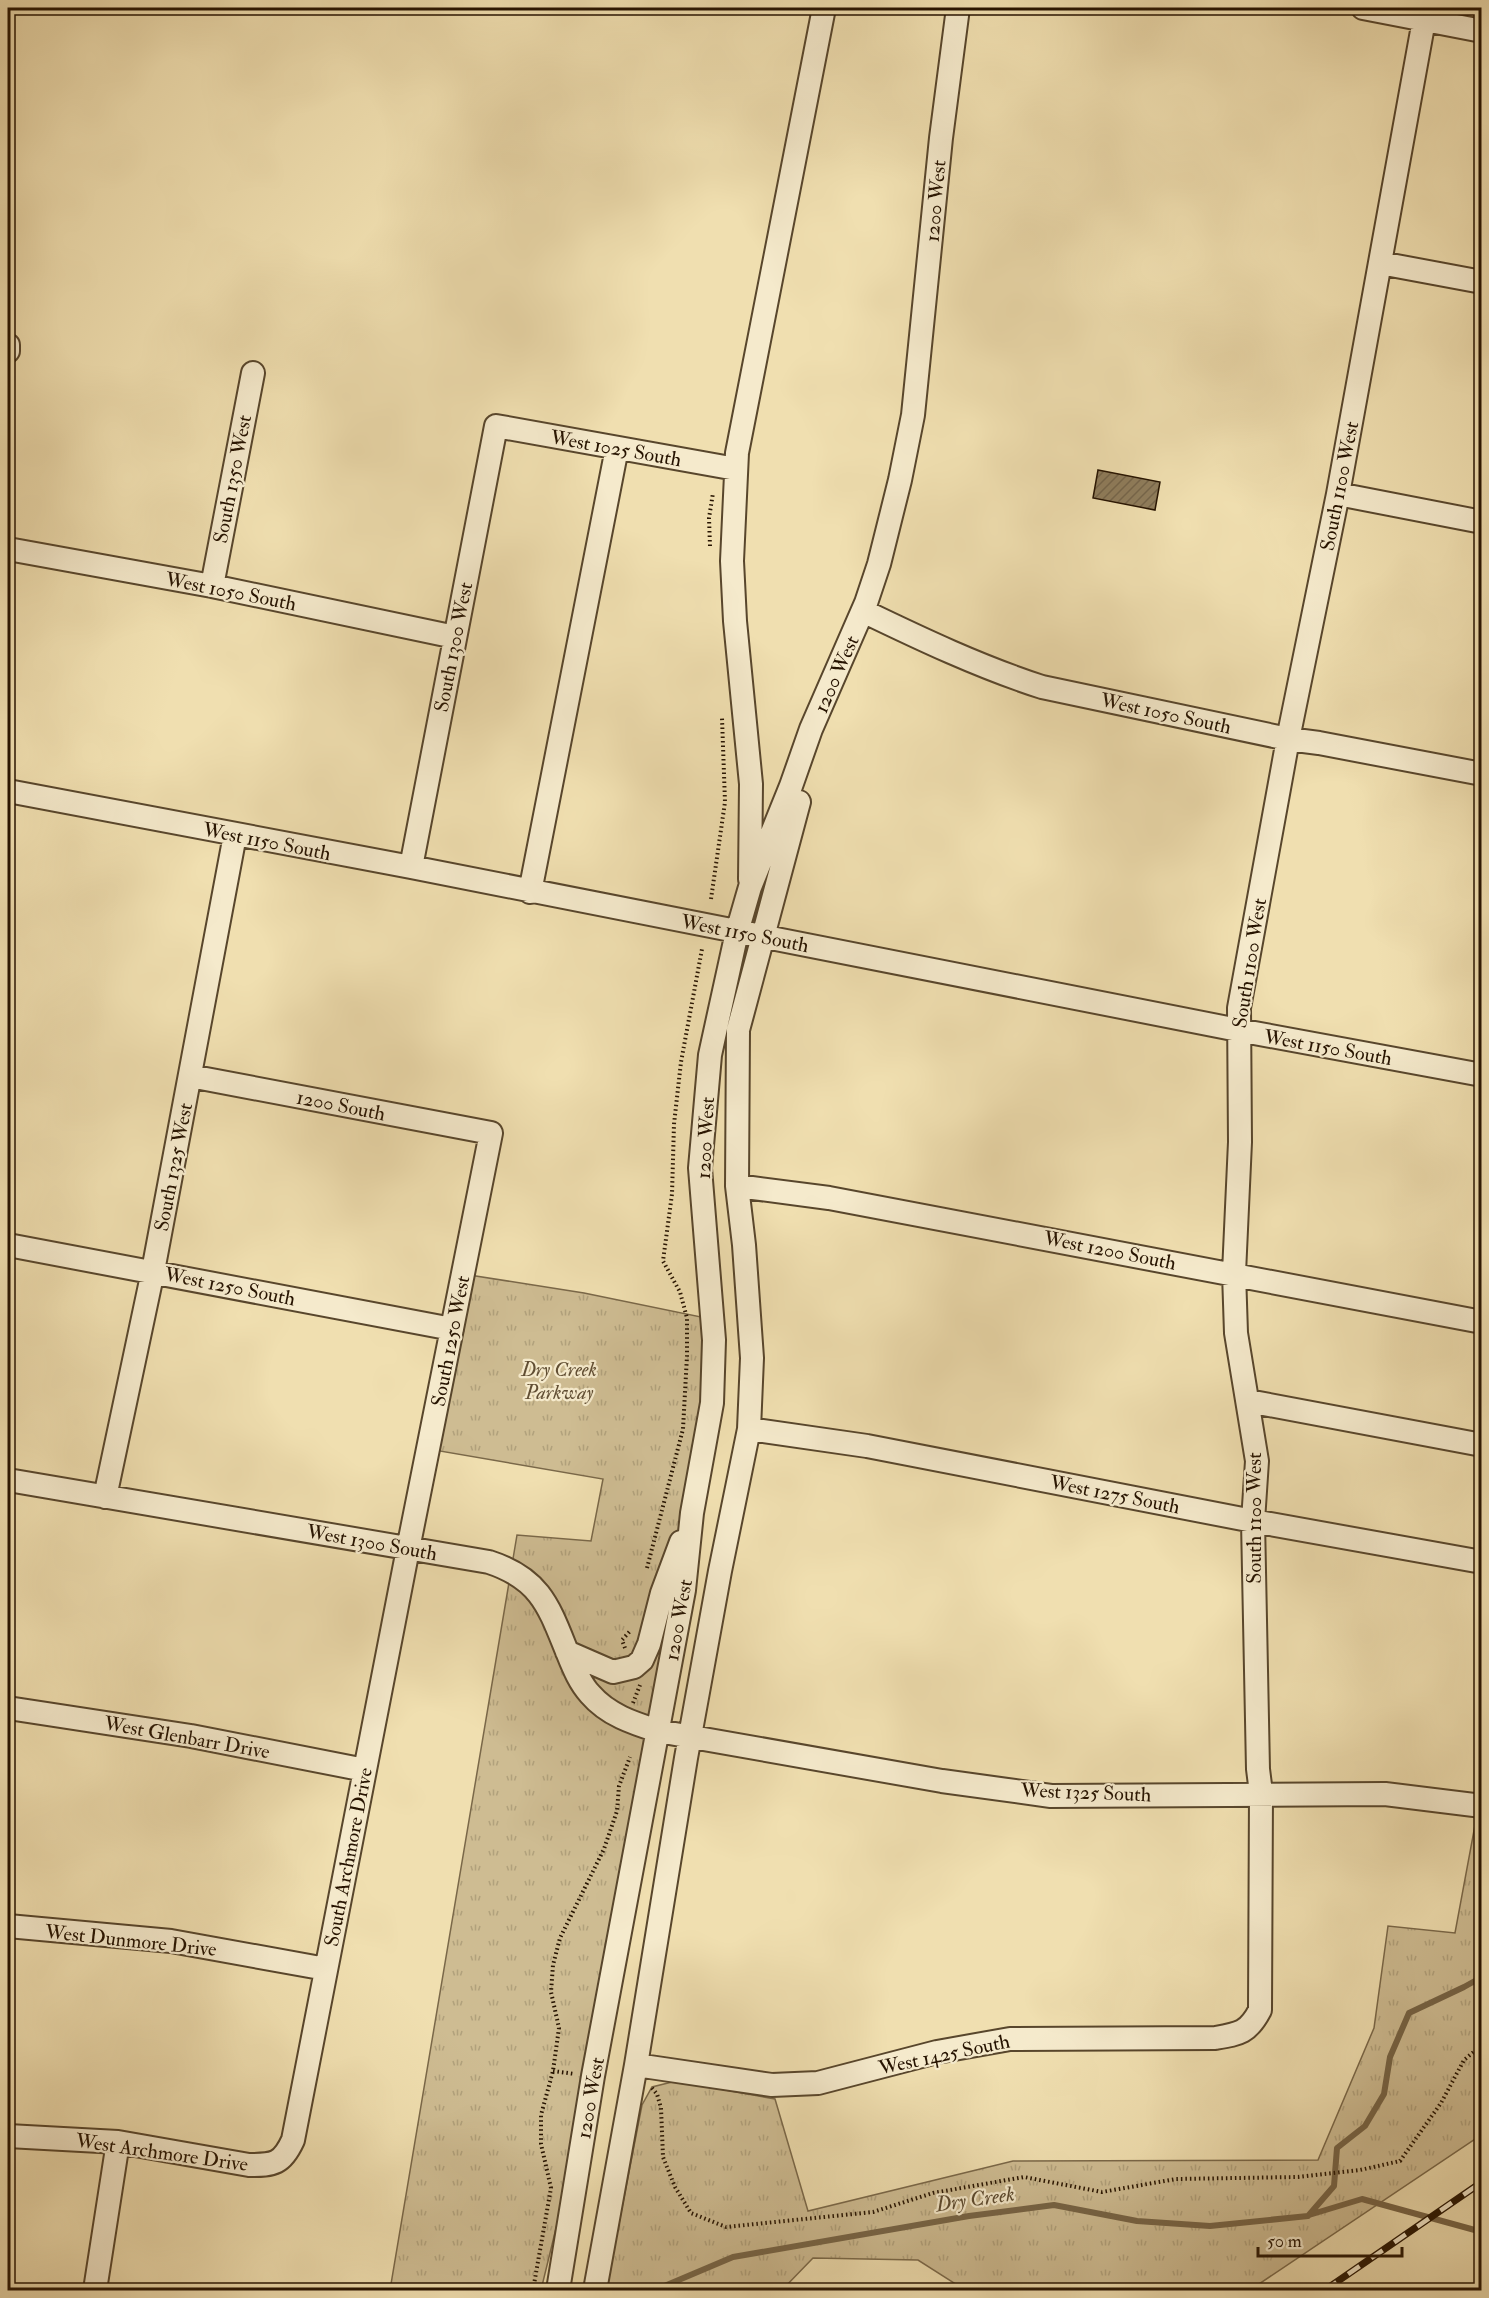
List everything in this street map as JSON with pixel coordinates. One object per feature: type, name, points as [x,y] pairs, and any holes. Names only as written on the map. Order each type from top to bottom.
[{"type":"street","points":[[750,887],[751,784],[735,631],[732,572],[732,522],[737,453],[824,8]]},
{"type":"street","name":"1200 West","points":[[595,2290],[636,2065],[690,1737],[749,1429],[752,1358],[744,1245],[737,1186],[738,1030],[809,766],[868,613],[900,480],[913,416],[941,138],[958,8]]},
{"type":"street","name":"1200 West","points":[[558,2290],[593,2076],[684,1590],[692,1513],[712,1403],[714,1340],[700,1168],[710,1055],[737,932],[750,887],[791,786],[811,729],[890,572],[898,543],[930,387],[971,8]]},
{"type":"street","points":[[1375,9],[1482,31]]},
{"type":"street","name":"South 1100 West","points":[[1252,2025],[1260,2010],[1260,1793],[1253,1521],[1257,1461],[1236,1334],[1234,1273],[1240,1142],[1238,1030],[1240,1001],[1288,739],[1338,494],[1424,20]]},
{"type":"street","points":[[1380,262],[1482,282]]},
{"type":"street","name":"South 1350 West","points":[[212,586],[253,373]]},
{"type":"street","name":"West 1025 South","points":[[496,426],[736,469]]},
{"type":"street","name":"South 1300 West","points":[[411,867],[496,426]]},
{"type":"street","points":[[530,892],[617,448]]},
{"type":"street","points":[[1338,494],[1482,522]]},
{"type":"street","name":"West 1050 South","points":[[8,549],[212,586],[455,637]]},
{"type":"street","name":"West 1050 South","points":[[868,613],[1011,677],[1042,687],[1288,739],[1482,774]]},
{"type":"street","name":"West 1150 South","points":[[8,791],[411,867],[1238,1030],[1482,1075]]},
{"type":"street","name":"South 1325 West","points":[[105,1497],[153,1271],[235,835]]},
{"type":"street","name":"1200 South","points":[[190,1076],[491,1133]]},
{"type":"street","name":"South 1250 West","points":[[408,1548],[491,1133]]},
{"type":"street","name":"West 1200 South","points":[[737,1186],[829,1198],[1234,1273],[1482,1322]]},
{"type":"street","name":"West 1250 South","points":[[8,1245],[452,1329]]},
{"type":"street","points":[[1248,1401],[1482,1445]]},
{"type":"street","name":"West 1275 South","points":[[749,1429],[867,1446],[1482,1563]]},
{"type":"street","name":"West 1300 South","points":[[8,1480],[489,1562],[520,1575],[536,1590],[549,1608],[575,1673],[590,1694],[609,1711],[630,1722],[658,1731]]},
{"type":"street","points":[[567,1652],[613,1672],[634,1667],[642,1660],[649,1644],[668,1576],[692,1513]]},
{"type":"street","name":"South Archmore Drive","points":[[280,2161],[288,2152],[293,2140],[408,1548]]},
{"type":"street","name":"West Glenbarr Drive","points":[[8,1708],[191,1736],[365,1770]]},
{"type":"street","name":"West 1325 South","points":[[658,1731],[942,1781],[1051,1796],[1385,1794],[1482,1806]]},
{"type":"street","name":"West Dunmore Drive","points":[[8,1926],[171,1941],[326,1969]]},
{"type":"street","name":"West 1425 South","points":[[636,2065],[772,2085],[818,2083],[937,2052],[1010,2039],[1215,2038],[1238,2034],[1252,2025]]},
{"type":"street","name":"West Archmore Drive","points":[[8,2136],[118,2142],[249,2165],[267,2165],[280,2161]]},
{"type":"street","points":[[95,2290],[118,2142]]},
{"type":"path","points":[[711,555],[709,518],[713,488]]},
{"type":"path","points":[[711,899],[725,801],[721,709]]},
{"type":"path","points":[[646,1574],[683,1429],[687,1318],[680,1292],[663,1261],[668,1240],[674,1124],[681,1062],[702,949]]},
{"type":"path","points":[[630,1722],[633,1704],[640,1688],[639,1675],[622,1640],[635,1622]]},
{"type":"path","points":[[533,2290],[551,2188],[541,2144],[542,2115],[553,2071],[559,2028],[552,1992],[554,1965],[560,1938],[604,1849],[617,1811],[619,1786],[632,1753]]},
{"type":"path","points":[[650,2086],[657,2094],[663,2157],[675,2187],[691,2213],[726,2227],[873,2212],[933,2193],[1024,2177],[1102,2192],[1176,2179],[1298,2177],[1360,2170],[1400,2161],[1441,2103],[1464,2060],[1482,2045]]},
{"type":"path","points":[[553,2071],[577,2075]]},
{"type":"green space","name":"Dry Creek Parkway","points":[[463,1274],[584,1293],[711,1319],[677,1631],[593,2076],[541,2290],[390,2290],[517,1535],[591,1541],[603,1479],[428,1449]]},
{"type":"green space","points":[[1475,1825],[1481,1826],[1481,2135],[1250,2290],[965,2290],[918,2260],[813,2258],[782,2290],[606,2290],[642,2105],[652,2087],[676,2081],[775,2099],[808,2211],[1013,2161],[1318,2160],[1374,2028],[1388,1926],[1455,1933]]},
{"type":"building","points":[[1098,470],[1160,482],[1155,510],[1093,498]]},
{"type":"waterway","name":"Dry Creek","points":[[655,2290],[733,2257],[969,2216],[1054,2205],[1137,2221],[1210,2226],[1308,2216],[1334,2186],[1337,2148],[1365,2126],[1384,2094],[1390,2057],[1409,2013],[1482,1977]]},
{"type":"waterway","name":"Dry Creek","points":[[1309,2215],[1362,2199],[1482,2232]]},
{"type":"railway","points":[[1325,2290],[1482,2182]]}]
